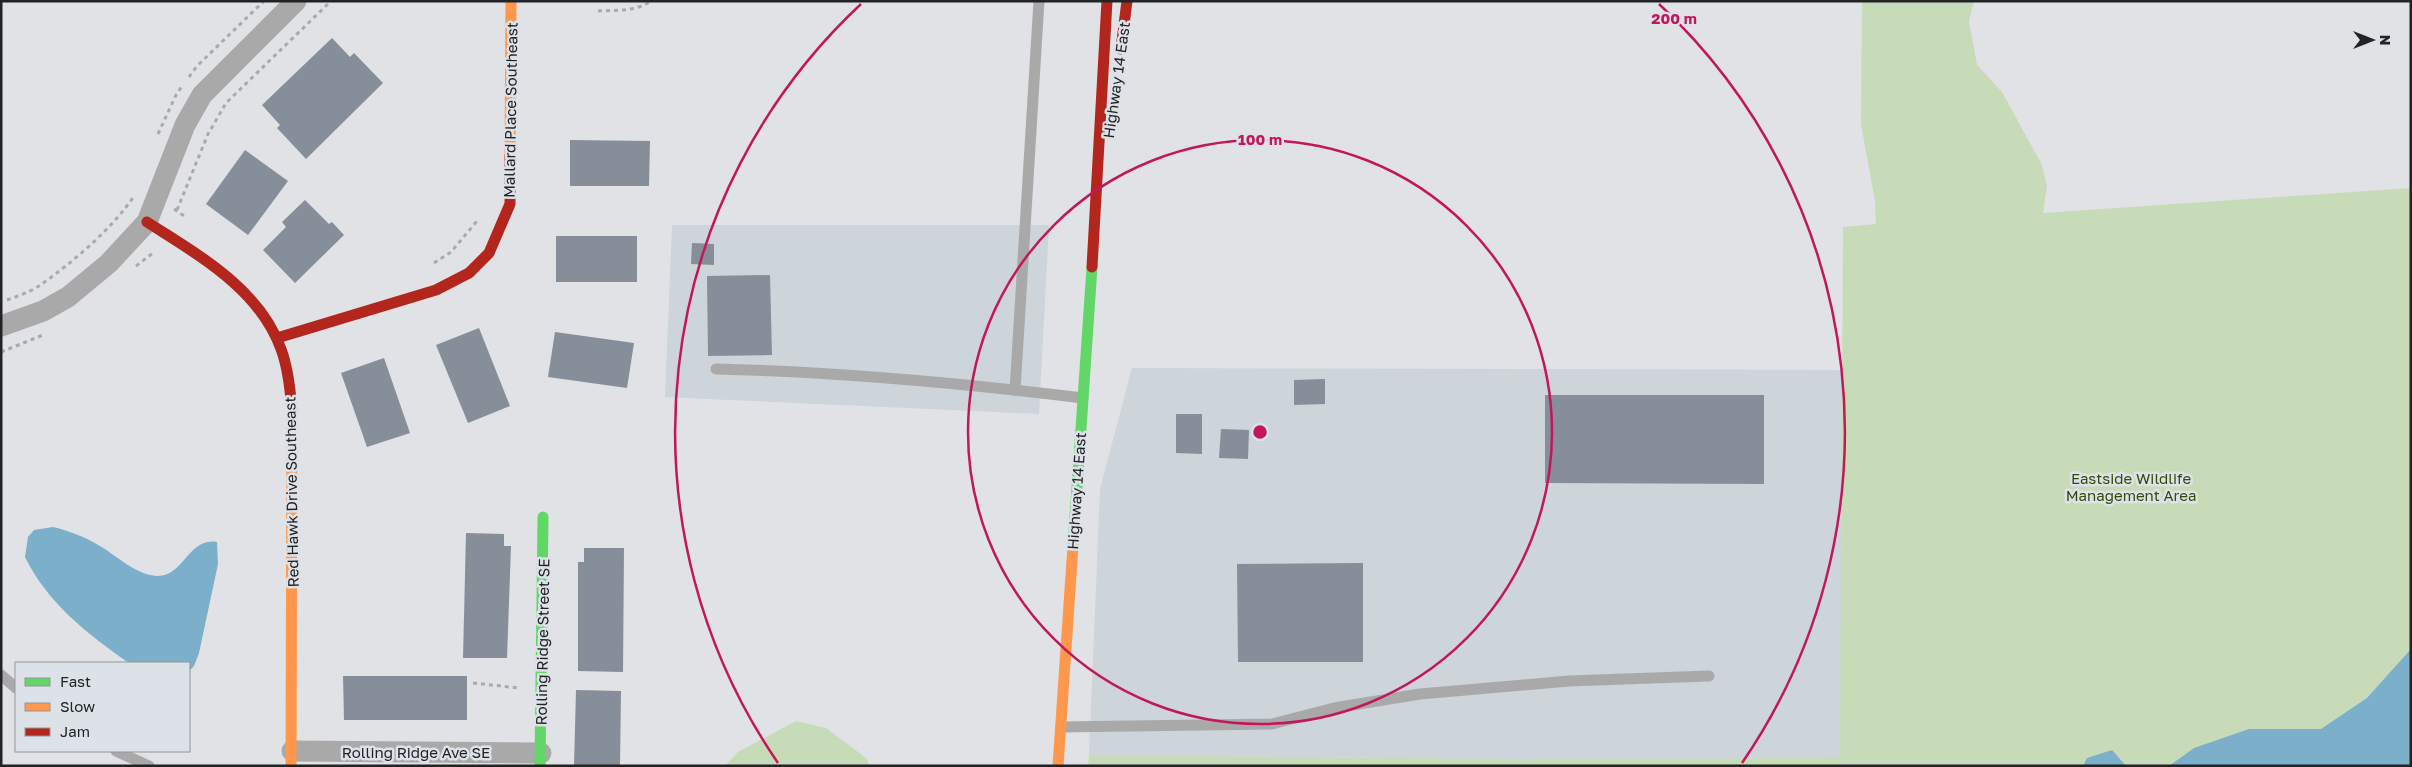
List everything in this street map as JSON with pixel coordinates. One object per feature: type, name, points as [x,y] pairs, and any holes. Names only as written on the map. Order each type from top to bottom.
[{"type":"street","points":[[1,326],[43,311],[68,297],[109,263],[147,222],[185,124],[202,95],[296,1]]},
{"type":"street","name":"Mallard Place Southeast","points":[[276,338],[436,290],[469,273],[489,252],[500,231],[510,204],[511,1]]},
{"type":"street","name":"Highway 14 East","points":[[1058,766],[1095,217],[1107,1]]},
{"type":"street","name":"Highway 14 East","points":[[1120,56],[1127,1]]},
{"type":"street","name":"Highway 14 East","points":[[1095,217],[1113,104]]},
{"type":"street","name":"Red Hawk Drive Southeast","points":[[147,222],[231,280],[254,301],[276,338],[287,372],[292,409],[292,758]]},
{"type":"street","name":"Rolling Ridge Street SE","points":[[540,759],[543,517]]},
{"type":"street","name":"Rolling Ridge Ave SE","points":[[292,758],[540,759]]},
{"type":"lane","points":[[1015,390],[1039,1]]},
{"type":"lane","points":[[716,369],[813,371],[1083,398]]},
{"type":"lane","points":[[1,675],[15,687]]},
{"type":"lane","points":[[1061,727],[1272,724],[1334,708],[1420,694],[1569,682],[1709,676]]},
{"type":"lane","points":[[118,752],[149,766]]},
{"type":"path","points":[[177,210],[208,134],[226,103],[331,1]]},
{"type":"path","points":[[598,11],[627,10],[644,6],[651,1]]},
{"type":"path","points":[[1,303],[38,286],[71,259],[107,229],[126,209],[136,192]]},
{"type":"path","points":[[430,265],[451,252],[481,215]]},
{"type":"path","points":[[153,252],[161,258]]},
{"type":"path","points":[[473,683],[541,692]]},
{"type":"shaded area","points":[[672,225],[1049,225],[1039,414],[665,397]]},
{"type":"shaded area","points":[[1132,368],[1843,370],[1841,758],[1510,759],[1089,755],[1100,489]]},
{"type":"green space","name":"Eastside Wildlife Management Area","points":[[1862,1],[1974,1],[1969,21],[1977,65],[2002,92],[2042,165],[2047,186],[2043,213],[2411,188],[2411,766],[1088,766],[1089,755],[1510,759],[1840,758],[1843,227],[1876,224],[1875,202],[1861,124]]},
{"type":"green space","points":[[796,721],[826,728],[866,758],[870,766],[725,766],[738,752]]},
{"type":"water","points":[[53,527],[71,532],[100,546],[134,569],[157,576],[166,575],[174,570],[199,545],[207,542],[217,542],[218,564],[199,653],[194,666],[190,670],[190,662],[128,662],[82,628],[44,588],[25,557],[28,537],[34,530]]},
{"type":"water","points":[[2411,649],[2411,766],[2169,766],[2194,748],[2249,729],[2321,729],[2367,698]]},
{"type":"water","points":[[2112,750],[2126,766],[2083,766],[2087,758]]},
{"type":"building","points":[[332,38],[350,57],[354,53],[383,83],[306,159],[277,128],[280,125],[262,105]]},
{"type":"building","points":[[570,140],[650,141],[649,186],[570,186]]},
{"type":"building","points":[[245,150],[288,181],[248,235],[206,204]]},
{"type":"building","points":[[305,200],[329,224],[332,222],[344,235],[295,283],[263,250],[286,227],[282,222]]},
{"type":"building","points":[[556,236],[637,236],[637,282],[556,282]]},
{"type":"building","points":[[692,243],[714,244],[714,265],[691,264]]},
{"type":"building","points":[[770,275],[772,355],[708,356],[707,276]]},
{"type":"building","points":[[479,328],[510,406],[468,423],[436,345]]},
{"type":"building","points":[[555,332],[634,343],[627,388],[548,377]]},
{"type":"building","points":[[384,358],[410,433],[367,447],[341,373]]},
{"type":"building","points":[[1325,379],[1325,404],[1294,405],[1294,380]]},
{"type":"building","points":[[1545,395],[1764,395],[1764,484],[1545,483]]},
{"type":"building","points":[[1176,414],[1202,414],[1202,454],[1176,453]]},
{"type":"building","points":[[1221,429],[1249,430],[1248,459],[1219,458]]},
{"type":"building","points":[[466,533],[504,534],[504,546],[511,546],[507,658],[463,658]]},
{"type":"building","points":[[584,548],[624,548],[623,672],[578,671],[578,562],[584,562]]},
{"type":"building","points":[[1363,563],[1363,662],[1238,662],[1237,564]]},
{"type":"building","points":[[343,676],[467,676],[467,720],[344,720]]},
{"type":"building","points":[[576,690],[621,691],[620,766],[574,766]]},
{"type":"traffic: fast","points":[[1073,546],[1092,267]]},
{"type":"traffic: fast","points":[[540,766],[543,517]]},
{"type":"traffic: slow","points":[[510,156],[511,1]]},
{"type":"traffic: slow","points":[[291,766],[292,409]]},
{"type":"traffic: slow","points":[[1058,766],[1073,546]]},
{"type":"traffic: jam","points":[[1092,267],[1107,1]]},
{"type":"traffic: jam","points":[[1121,49],[1127,1]]},
{"type":"traffic: jam","points":[[277,338],[436,290],[469,273],[489,253],[510,204],[510,156]]},
{"type":"traffic: jam","points":[[147,222],[225,275],[258,308],[271,327],[281,349],[287,371],[292,409]]}]
